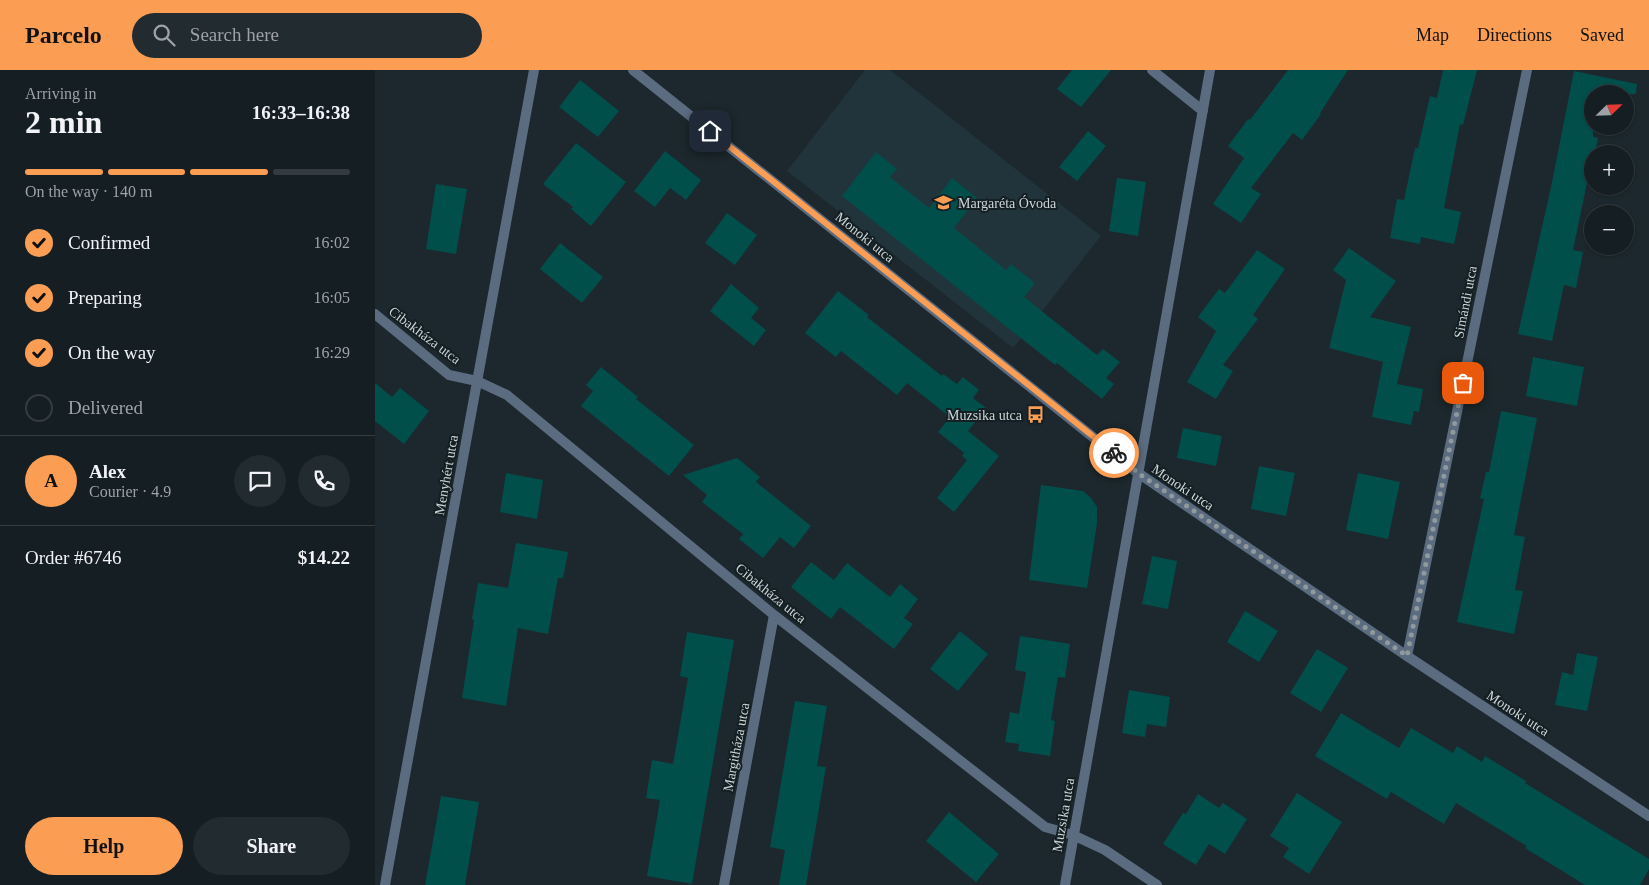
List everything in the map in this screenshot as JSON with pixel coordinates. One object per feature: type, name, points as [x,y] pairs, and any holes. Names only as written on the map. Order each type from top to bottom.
[{"type":"street","name":"Menyhért utca","points":[[385,885],[534,70]]},
{"type":"street","name":"Monoki utca","points":[[633,70],[1138,473],[1407,656],[1649,816]]},
{"type":"street","points":[[1152,70],[1203,111]]},
{"type":"street","name":"Muzsika utca","points":[[1065,885],[1211,70]]},
{"type":"street","name":"Simándi utca","points":[[1407,656],[1527,70]]},
{"type":"street","name":"Cibakháza utca","points":[[375,314],[449,375],[477,381],[507,395],[775,615],[1045,827],[1073,836],[1105,850],[1157,885]]},
{"type":"street","name":"Margitháza utca","points":[[724,885],[775,615]]},
{"type":"shaded area","name":"Margaréta Óvoda","points":[[865,70],[890,70],[1101,236],[1013,348],[787,171]]},
{"type":"building","points":[[1072,70],[1111,70],[1081,107],[1057,89]]},
{"type":"building","points":[[1288,70],[1348,70],[1321,114],[1302,140],[1293,133],[1251,188],[1261,194],[1241,223],[1213,204],[1244,158],[1228,146]]},
{"type":"building","points":[[1443,70],[1477,70],[1463,125],[1460,124],[1444,208],[1461,212],[1454,244],[1421,237],[1420,244],[1390,238],[1397,199],[1404,200],[1415,148],[1418,148],[1430,96],[1437,98]]},
{"type":"building","points":[[1574,71],[1637,84],[1636,94],[1634,94],[1634,85],[1584,85],[1584,135],[1593,135],[1593,137],[1598,138],[1597,145],[1584,145],[1584,195],[1573,250],[1583,252],[1576,288],[1564,285],[1552,341],[1518,334],[1551,187]]},
{"type":"building","points":[[580,80],[619,111],[598,137],[559,107]]},
{"type":"building","points":[[1088,131],[1106,146],[1077,181],[1059,167]]},
{"type":"building","points":[[576,143],[626,182],[591,226],[571,209],[573,207],[543,184]]},
{"type":"building","points":[[665,151],[701,180],[686,200],[670,188],[655,207],[634,191]]},
{"type":"building","points":[[876,152],[897,169],[890,177],[929,208],[952,178],[977,198],[954,228],[1006,270],[1011,264],[1035,283],[1024,297],[1097,355],[1103,349],[1120,362],[1106,378],[1114,384],[1102,399],[1057,363],[1055,365],[842,196]]},
{"type":"building","points":[[1117,178],[1146,182],[1138,236],[1109,231]]},
{"type":"building","points":[[436,184],[467,189],[456,254],[426,249]]},
{"type":"building","points":[[727,213],[757,235],[735,265],[705,243]]},
{"type":"building","points":[[560,243],[603,277],[582,303],[540,269]]},
{"type":"building","points":[[1349,248],[1396,281],[1370,317],[1411,327],[1397,384],[1423,389],[1419,412],[1414,411],[1411,425],[1372,417],[1383,362],[1329,348],[1346,280],[1333,270]]},
{"type":"building","points":[[1257,250],[1285,269],[1253,315],[1258,319],[1223,365],[1233,371],[1216,399],[1187,382],[1216,331],[1198,317],[1219,289],[1225,293]]},
{"type":"building","points":[[731,284],[759,308],[751,318],[766,330],[754,346],[710,311]]},
{"type":"building","points":[[838,291],[869,315],[867,317],[942,376],[943,374],[957,384],[963,377],[979,390],[973,398],[986,408],[968,431],[999,456],[954,512],[937,498],[967,460],[962,456],[964,453],[938,432],[950,417],[907,383],[897,395],[841,351],[836,357],[805,333]]},
{"type":"building","points":[[1533,357],[1584,367],[1577,406],[1526,396]]},
{"type":"building","points":[[601,367],[638,397],[636,399],[694,445],[669,476],[581,406],[593,391],[586,385]]},
{"type":"building","points":[[375,383],[392,397],[400,388],[429,411],[404,444],[375,421]]},
{"type":"building","points":[[1501,411],[1537,418],[1514,535],[1525,537],[1515,590],[1523,591],[1514,634],[1457,622],[1484,499],[1480,498],[1486,472],[1489,472]]},
{"type":"building","points":[[1183,428],[1222,436],[1216,466],[1177,458]]},
{"type":"building","points":[[737,458],[760,477],[756,482],[811,526],[794,548],[780,537],[763,558],[739,539],[743,534],[702,502],[707,495],[683,475]]},
{"type":"building","points":[[1259,466],[1295,473],[1286,516],[1251,509]]},
{"type":"building","points":[[506,473],[543,480],[537,519],[500,512]]},
{"type":"building","points":[[1358,473],[1400,482],[1388,539],[1346,530]]},
{"type":"building","points":[[1041,485],[1083,491],[1097,507],[1097,523],[1087,588],[1029,580]]},
{"type":"building","points":[[516,543],[568,552],[563,578],[558,578],[548,634],[518,628],[506,706],[462,698],[478,583],[508,588]]},
{"type":"building","points":[[1152,556],[1177,561],[1168,609],[1142,604]]},
{"type":"building","points":[[811,562],[834,580],[847,563],[890,597],[900,584],[918,599],[904,618],[913,624],[894,649],[840,607],[831,619],[791,587]]},
{"type":"building","points":[[1245,611],[1278,631],[1259,662],[1227,642]]},
{"type":"building","points":[[960,631],[988,654],[958,691],[930,669]]},
{"type":"building","points":[[687,632],[734,640],[692,884],[647,876],[660,800],[646,798],[652,760],[673,764],[688,678],[680,676]]},
{"type":"building","points":[[1020,636],[1070,644],[1065,678],[1058,677],[1051,720],[1055,721],[1050,756],[1018,751],[1019,744],[1005,742],[1010,712],[1019,714],[1026,672],[1015,670]]},
{"type":"building","points":[[1317,649],[1348,668],[1321,712],[1290,693]]},
{"type":"building","points":[[1577,653],[1598,657],[1587,711],[1555,705],[1562,672],[1573,675]]},
{"type":"building","points":[[1129,690],[1170,697],[1166,727],[1147,724],[1145,737],[1122,733]]},
{"type":"building","points":[[795,701],[827,706],[817,766],[826,767],[806,885],[779,885],[785,850],[770,847]]},
{"type":"building","points":[[1341,713],[1399,748],[1411,728],[1453,753],[1457,746],[1482,762],[1485,756],[1526,781],[1525,783],[1649,859],[1649,869],[1640,885],[1585,885],[1525,848],[1527,846],[1456,803],[1444,824],[1391,792],[1387,799],[1315,756]]},
{"type":"building","points":[[1297,793],[1342,822],[1309,874],[1283,857],[1289,848],[1270,836]]},
{"type":"building","points":[[1198,794],[1219,808],[1223,803],[1247,819],[1225,854],[1209,844],[1196,865],[1163,844],[1183,813],[1186,814]]},
{"type":"building","points":[[441,796],[479,802],[465,885],[425,885]]},
{"type":"building","points":[[949,812],[999,854],[976,882],[926,841]]},
{"type":"way so far","points":[[1114,453],[1138,473],[1407,656],[1463,383]]},
{"type":"place","name":"Margaréta Óvoda","points":[[944,203]]},
{"type":"place","name":"Muzsika utca","points":[[1036,415]]},
{"type":"route","points":[[710,131],[1114,453]]}]
